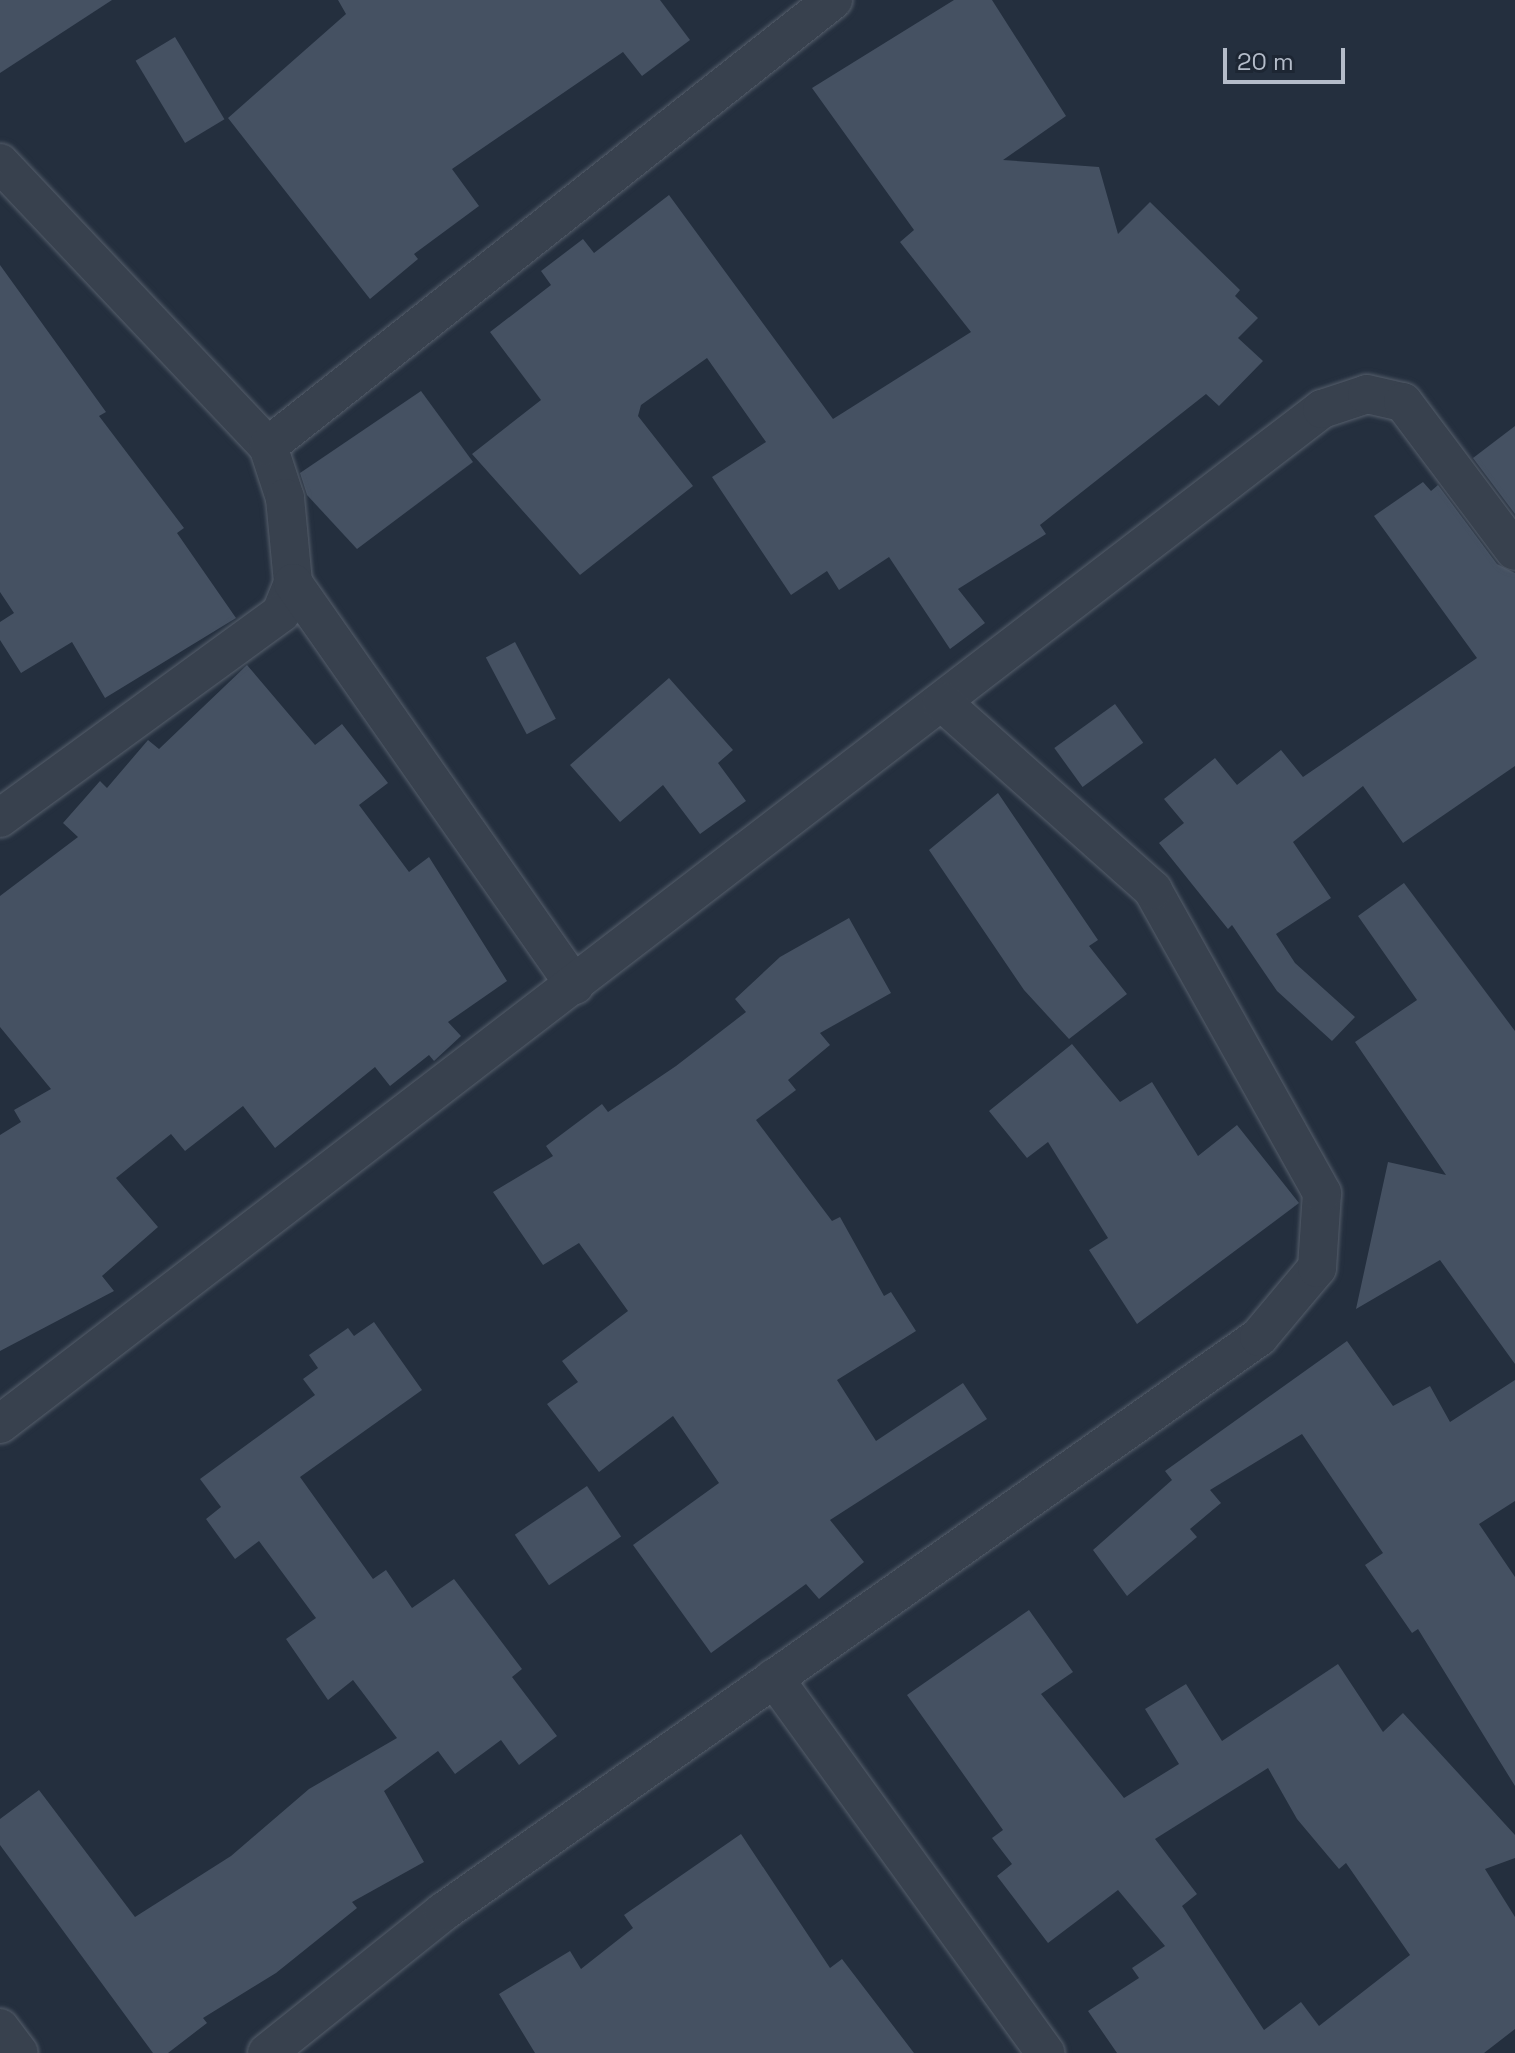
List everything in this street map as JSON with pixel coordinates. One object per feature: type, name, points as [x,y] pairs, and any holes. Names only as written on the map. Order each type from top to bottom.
[{"type":"street","points":[[268,446],[833,0]]},
{"type":"street","points":[[0,163],[268,446],[285,498],[293,583],[281,613],[0,818]]},
{"type":"street","points":[[0,1424],[1322,409],[1367,394],[1403,402],[1515,551]]},
{"type":"street","points":[[293,583],[575,985]]},
{"type":"street","points":[[267,2053],[443,1912],[1259,1337],[1317,1268],[1322,1193],[1153,890],[942,702]]},
{"type":"street","points":[[774,1678],[1045,2053]]},
{"type":"street","points":[[0,2028],[19,2053]]},
{"type":"building","points":[[0,0],[112,0],[0,73]]},
{"type":"building","points":[[338,0],[660,0],[690,40],[642,76],[623,52],[452,169],[479,206],[414,254],[418,259],[370,299],[228,118],[346,14]]},
{"type":"building","points":[[954,0],[992,0],[1066,116],[1003,160],[1099,167],[1118,234],[1150,202],[1240,290],[1235,296],[1258,318],[1238,338],[1263,361],[1219,406],[1206,394],[1040,525],[1046,534],[958,589],[985,623],[950,649],[889,557],[839,590],[827,571],[791,595],[712,477],[766,442],[707,358],[641,405],[638,416],[693,486],[580,575],[472,454],[541,400],[490,332],[551,285],[541,271],[583,239],[594,253],[669,195],[833,419],[971,332],[900,242],[914,230],[812,88]]},
{"type":"building","points":[[175,37],[224,119],[185,143],[136,61]]},
{"type":"building","points":[[0,265],[106,412],[99,416],[184,528],[177,533],[236,618],[105,698],[72,642],[21,673],[0,640],[0,622],[14,613],[0,592]]},
{"type":"building","points":[[421,391],[473,462],[357,549],[307,495],[300,473]]},
{"type":"building","points":[[1515,426],[1515,514],[1473,458]]},
{"type":"building","points":[[1423,482],[1431,491],[1438,485],[1497,564],[1515,573],[1515,766],[1403,843],[1363,786],[1293,842],[1331,898],[1276,934],[1295,963],[1355,1017],[1332,1041],[1277,991],[1232,925],[1228,929],[1159,843],[1184,823],[1164,799],[1215,758],[1237,785],[1281,750],[1303,777],[1477,658],[1374,516]]},
{"type":"building","points":[[515,642],[556,719],[527,734],[486,657]]},
{"type":"building","points":[[247,665],[315,745],[342,724],[388,783],[359,805],[409,872],[429,857],[507,981],[448,1022],[461,1036],[434,1061],[429,1055],[390,1086],[375,1067],[275,1148],[243,1106],[185,1151],[171,1134],[116,1178],[158,1227],[102,1276],[114,1291],[0,1351],[0,1135],[21,1122],[14,1110],[51,1089],[0,1027],[0,896],[78,837],[63,823],[100,781],[107,788],[148,740],[159,749]]},
{"type":"building","points":[[669,678],[733,750],[718,763],[746,801],[700,834],[663,785],[620,822],[570,765]]},
{"type":"building","points":[[1115,704],[1143,743],[1083,787],[1054,748]]},
{"type":"building","points":[[998,793],[1098,940],[1089,946],[1127,994],[1069,1039],[1024,990],[929,850]]},
{"type":"building","points":[[1404,883],[1515,1031],[1515,1364],[1440,1260],[1356,1309],[1388,1162],[1446,1175],[1355,1042],[1417,1000],[1358,916]]},
{"type":"building","points":[[849,918],[891,993],[820,1033],[830,1045],[788,1080],[796,1090],[756,1120],[832,1221],[840,1217],[884,1296],[891,1292],[916,1331],[837,1380],[876,1441],[963,1383],[987,1419],[830,1520],[864,1562],[819,1599],[806,1584],[711,1653],[633,1545],[719,1483],[673,1416],[599,1472],[547,1404],[578,1382],[562,1361],[628,1311],[579,1243],[543,1265],[493,1192],[553,1156],[546,1146],[602,1104],[608,1112],[676,1066],[746,1012],[735,999],[780,957]]},
{"type":"building","points":[[1072,1044],[1120,1102],[1152,1082],[1198,1156],[1237,1125],[1299,1203],[1137,1324],[1089,1250],[1108,1238],[1048,1142],[1027,1158],[989,1111]]},
{"type":"building","points":[[374,1322],[422,1390],[300,1477],[373,1579],[386,1570],[412,1608],[454,1579],[522,1669],[512,1677],[557,1736],[519,1765],[501,1740],[455,1774],[438,1751],[384,1791],[424,1862],[352,1902],[357,1908],[276,1973],[203,2018],[207,2023],[168,2053],[153,2053],[0,1845],[0,1819],[39,1790],[135,1917],[231,1856],[309,1789],[397,1738],[353,1680],[328,1700],[286,1639],[316,1618],[259,1541],[235,1559],[206,1519],[221,1507],[200,1479],[315,1395],[303,1379],[318,1368],[309,1355],[348,1328],[354,1336]]},
{"type":"building","points":[[1347,1341],[1393,1406],[1430,1386],[1450,1422],[1515,1380],[1515,1501],[1479,1524],[1515,1577],[1515,1786],[1418,1629],[1412,1633],[1365,1565],[1383,1553],[1302,1434],[1210,1490],[1221,1503],[1190,1529],[1197,1537],[1127,1596],[1093,1550],[1172,1480],[1165,1471]]},
{"type":"building","points":[[587,1486],[621,1537],[549,1585],[515,1535]]},
{"type":"building","points":[[1029,1610],[1073,1672],[1041,1694],[1124,1798],[1179,1764],[1145,1709],[1186,1684],[1222,1741],[1338,1664],[1383,1732],[1403,1713],[1515,1835],[1515,1858],[1485,1869],[1515,1917],[1515,2029],[1484,2053],[1117,2053],[1088,2011],[1139,1978],[1132,1968],[1165,1946],[1118,1890],[1048,1943],[997,1876],[1012,1864],[992,1838],[1003,1830],[907,1695]],"holes":[[[1268,1768],[1297,1819],[1339,1869],[1346,1863],[1410,1955],[1319,2026],[1301,2002],[1264,2030],[1182,1906],[1197,1894],[1155,1839]]]},
{"type":"building","points":[[741,1834],[830,1968],[842,1959],[914,2053],[535,2053],[499,1994],[570,1951],[581,1969],[633,1928],[624,1915]]}]
